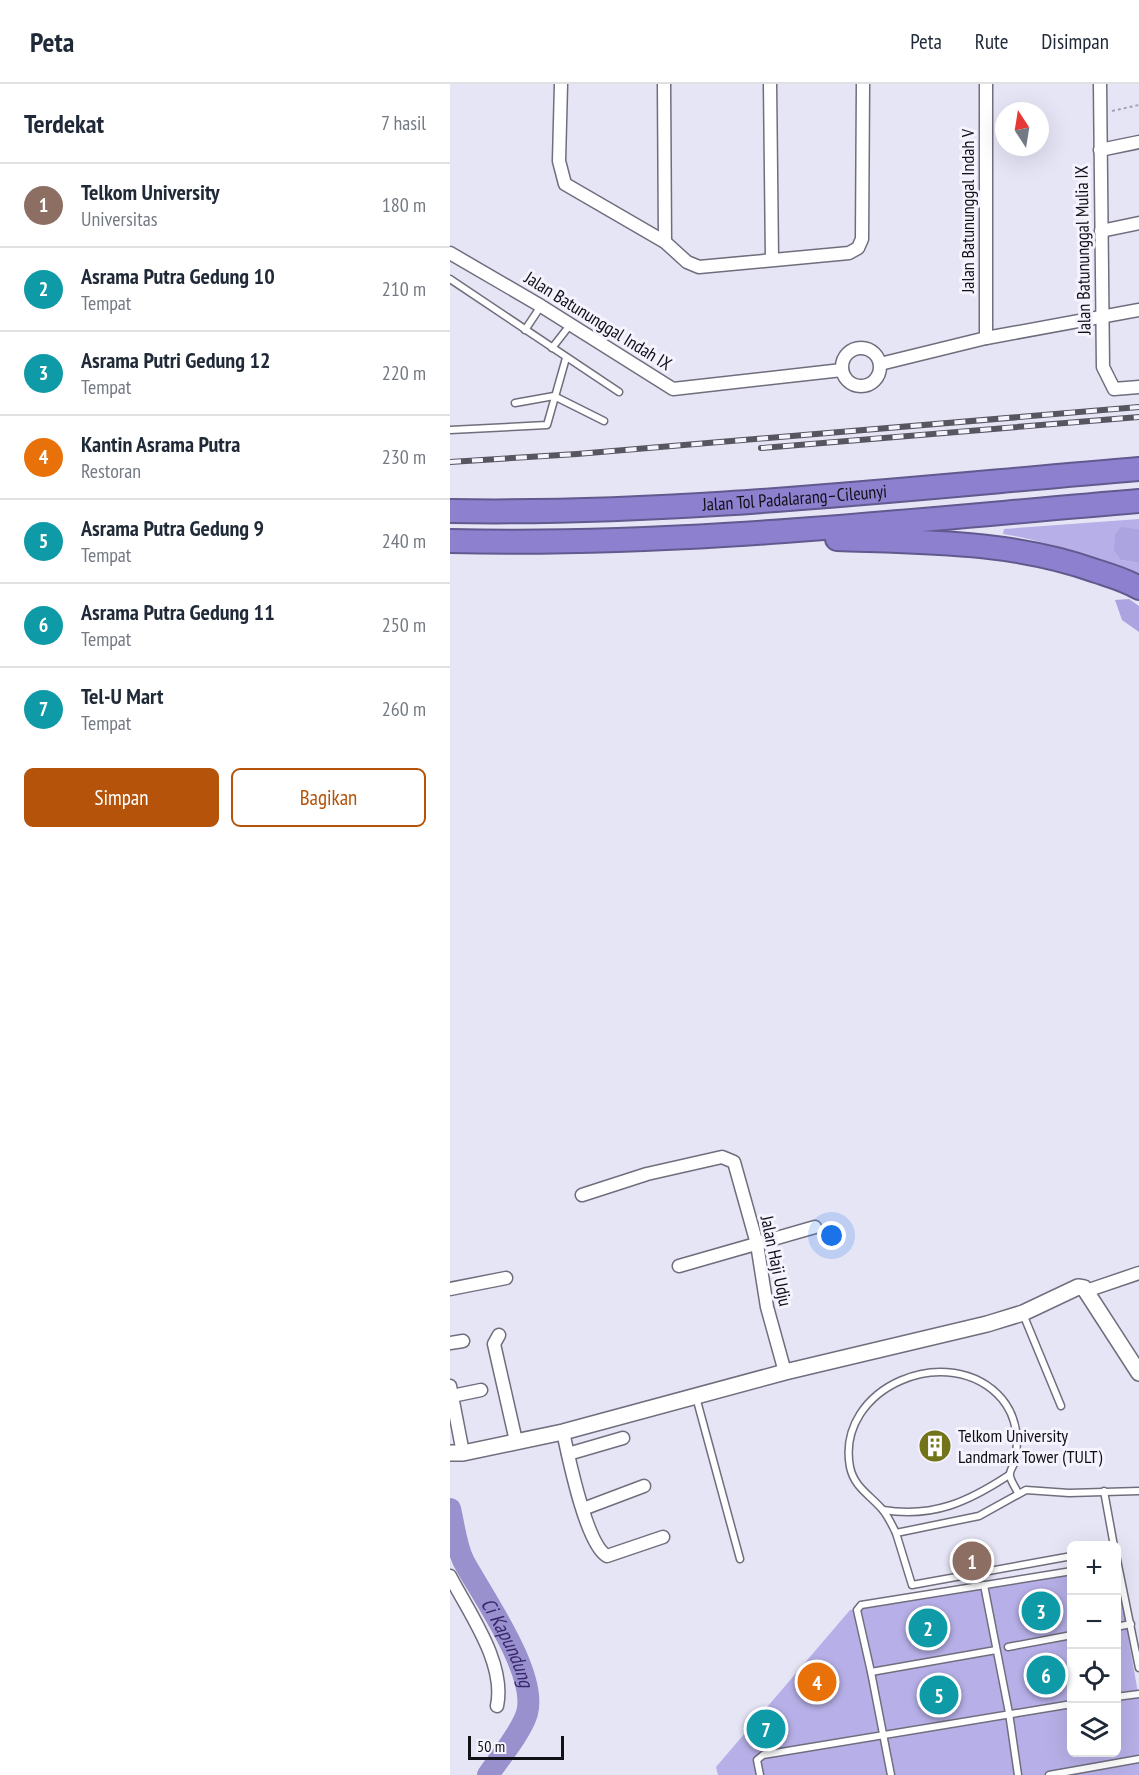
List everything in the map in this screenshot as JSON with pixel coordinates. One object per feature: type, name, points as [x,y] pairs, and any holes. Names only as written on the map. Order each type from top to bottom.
[{"type":"highway","name":"Jalan Tol Padalarang–Cileunyi","points":[[450,511],[536,512],[766,502],[1135,469]]},
{"type":"highway","name":"Jalan Tol Padalarang–Cileunyi","points":[[450,541],[543,542],[728,536],[1139,501]]},
{"type":"highway","points":[[728,536],[926,541],[1009,548],[1077,564],[1139,588]]},
{"type":"street","points":[[561,84],[559,161],[565,183],[665,242],[687,262],[699,267],[849,253],[858,248],[862,239],[863,84]]},
{"type":"street","points":[[664,84],[665,242]]},
{"type":"street","points":[[770,84],[772,259]]},
{"type":"street","name":"Jalan Batununggal Indah V","points":[[986,84],[986,338]]},
{"type":"street","name":"Jalan Batununggal Mulia IX","points":[[1100,84],[1103,367],[1114,389],[1139,387]]},
{"type":"street","points":[[1100,150],[1139,142]]},
{"type":"street","points":[[1101,231],[1139,223]]},
{"type":"street","name":"Jalan Batununggal Indah IX","points":[[450,253],[541,306],[673,389],[842,370]]},
{"type":"street","points":[[880,364],[986,338],[1139,310]]},
{"type":"street","points":[[858,348],[875,354],[880,364],[874,380],[864,386],[852,384],[842,370],[844,358],[858,348]]},
{"type":"street","name":"Jalan Haji Udju","points":[[582,1195],[647,1174],[722,1157],[734,1162],[757,1244],[767,1307],[785,1372]]},
{"type":"street","points":[[680,1266],[815,1227]]},
{"type":"street","points":[[1086,1291],[1139,1273]]},
{"type":"street","points":[[450,1289],[506,1278]]},
{"type":"street","points":[[481,1390],[451,1391],[456,1453],[563,1432],[785,1372],[987,1324],[1023,1313],[1073,1288],[1082,1287],[1139,1373]]},
{"type":"street","points":[[499,1335],[494,1344],[516,1442]]},
{"type":"street","points":[[450,1343],[463,1341]]},
{"type":"street","points":[[563,1432],[583,1509],[597,1547],[605,1556],[663,1537]]},
{"type":"street","points":[[568,1454],[623,1438]]},
{"type":"street","points":[[583,1509],[644,1486]]},
{"type":"street","points":[[450,1576],[492,1657],[498,1675],[497,1706]]},
{"type":"lane","points":[[450,279],[620,392]]},
{"type":"lane","points":[[525,330],[541,306]]},
{"type":"lane","points":[[552,348],[570,324]]},
{"type":"lane","points":[[450,430],[545,426],[549,422],[554,396],[566,358]]},
{"type":"lane","points":[[515,403],[554,396],[604,421]]},
{"type":"lane","points":[[1023,1313],[1061,1407]]},
{"type":"lane","points":[[1018,1493],[1009,1475],[1017,1438],[1011,1412],[1001,1398],[964,1375],[947,1371],[902,1378],[869,1402],[850,1437],[848,1455],[851,1470],[859,1488],[883,1510],[896,1533],[912,1586],[1067,1557]]},
{"type":"lane","points":[[696,1397],[740,1559]]},
{"type":"lane","points":[[883,1510],[917,1513],[951,1507],[974,1497],[1009,1475]]},
{"type":"lane","points":[[896,1533],[979,1516],[1026,1490],[1070,1493],[1139,1491]]},
{"type":"lane","points":[[1104,1491],[1113,1541]]},
{"type":"lane","points":[[891,1775],[885,1733],[859,1606],[1067,1572]]},
{"type":"lane","points":[[1121,1576],[1139,1668]]},
{"type":"lane","points":[[984,1585],[1010,1713],[1018,1775]]},
{"type":"lane","points":[[1121,1626],[1131,1624]]},
{"type":"lane","points":[[1008,1647],[1067,1636]]},
{"type":"lane","points":[[871,1672],[996,1650]]},
{"type":"lane","points":[[1121,1696],[1139,1694]]},
{"type":"lane","points":[[760,1775],[757,1760],[763,1755],[1067,1705]]},
{"type":"lane","points":[[1049,1775],[1139,1759]]},
{"type":"path","points":[[1100,113],[1139,105]]},
{"type":"shaded area","points":[[1139,519],[1139,529],[1121,528],[1121,560],[1139,563],[1139,581],[1073,552],[1039,541],[1003,534],[1004,529]]},
{"type":"shaded area","points":[[1121,527],[1139,529],[1139,563],[1121,560],[1114,550],[1115,534]]},
{"type":"shaded area","points":[[1129,599],[1139,606],[1139,632],[1122,620],[1115,600]]},
{"type":"shaded area","points":[[1067,1574],[1067,1757],[1121,1757],[1121,1595],[1139,1699],[1139,1775],[718,1775],[716,1767],[850,1610]]},
{"type":"waterway","name":"Ci Kapundung","points":[[450,1509],[461,1556],[517,1657],[528,1697],[527,1713],[520,1728],[488,1775]]},
{"type":"railway","points":[[450,462],[577,454],[1139,407]]},
{"type":"railway","points":[[761,448],[1139,417]]},
{"type":"place","name":"Telkom University Landmark Tower (TULT)","points":[[935,1446]]},
{"type":"place","name":"Telkom University","points":[[972,1561]]},
{"type":"place","name":"Asrama Putri Gedung 12","points":[[1041,1611]]},
{"type":"place","name":"Asrama Putra Gedung 10","points":[[928,1628]]},
{"type":"place","name":"Asrama Putra Gedung 11","points":[[1046,1675]]},
{"type":"place","name":"Kantin Asrama Putra","points":[[817,1682]]},
{"type":"place","name":"Asrama Putra Gedung 9","points":[[939,1695]]},
{"type":"place","name":"Tel-U Mart","points":[[766,1729]]}]
